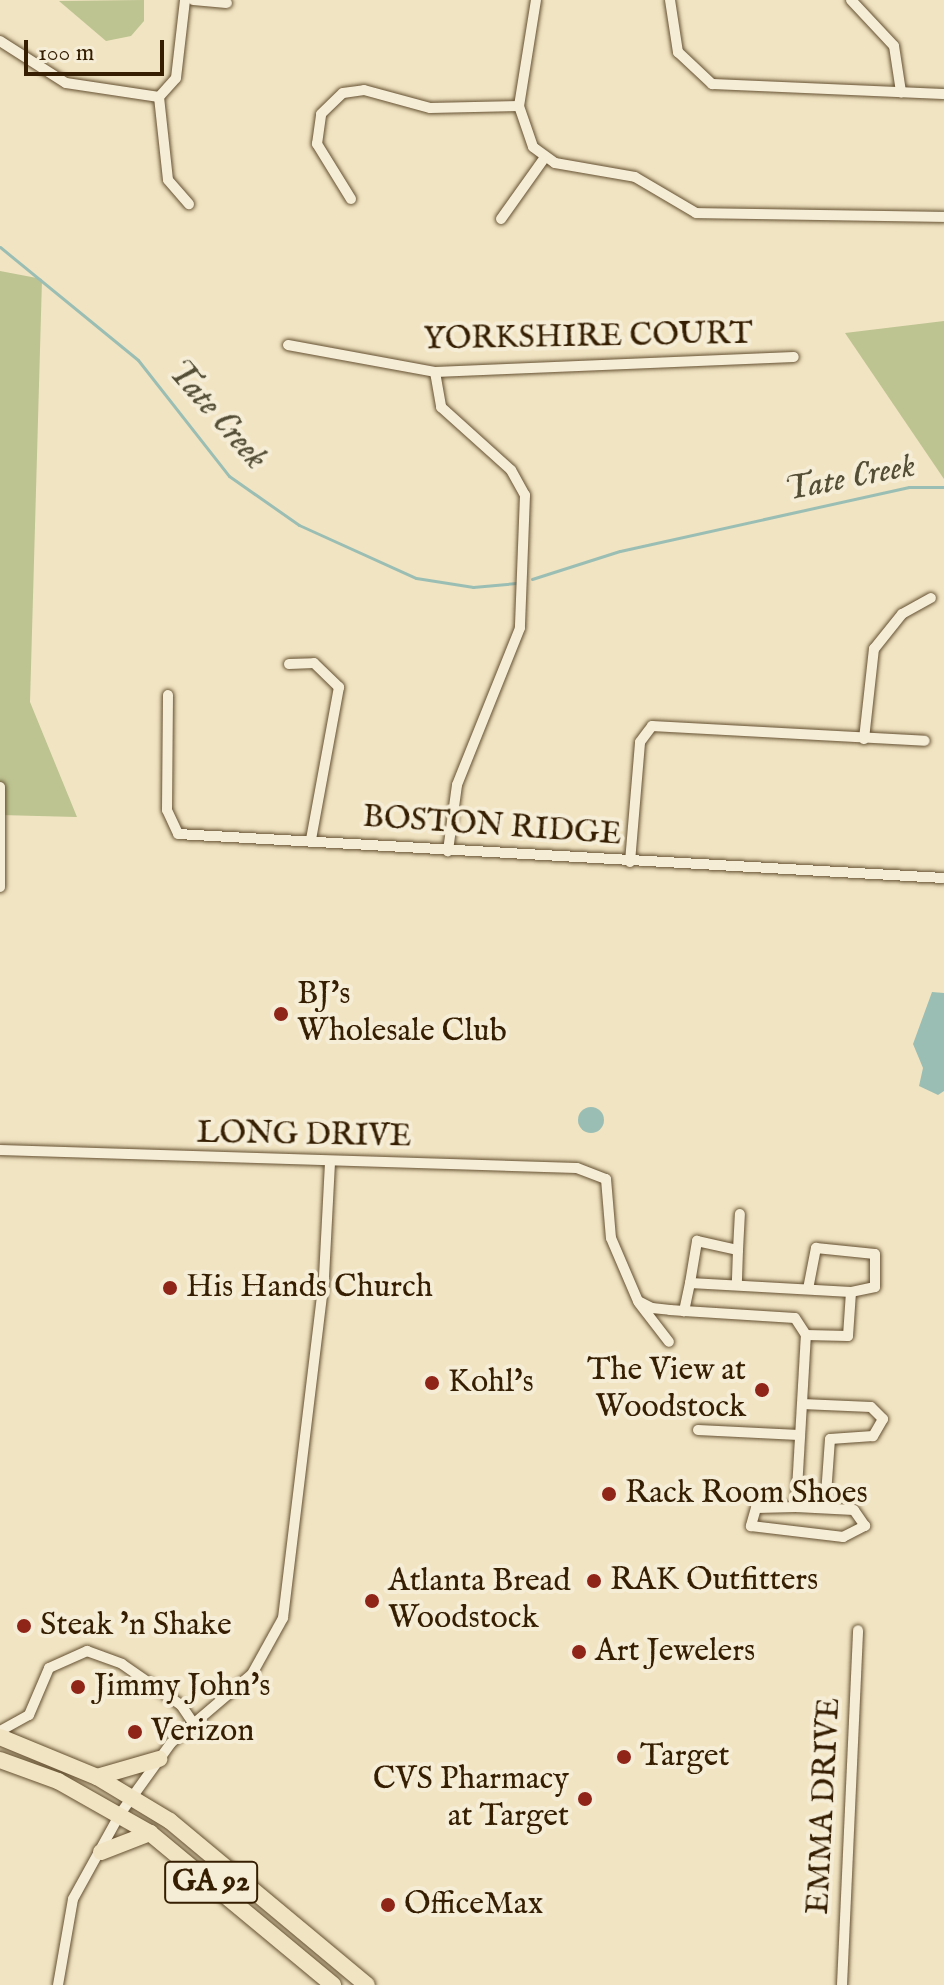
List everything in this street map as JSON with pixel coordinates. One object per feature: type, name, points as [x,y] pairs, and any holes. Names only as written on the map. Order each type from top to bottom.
[{"type":"main road","name":"GA 92","points":[[0,1734],[136,1798],[205,1846],[367,1985]]},
{"type":"main road","points":[[97,1777],[159,1759]]},
{"type":"main road","name":"GA 92","points":[[0,1760],[120,1814],[150,1833],[333,1985]]},
{"type":"main road","points":[[101,1852],[150,1833]]},
{"type":"street","points":[[185,0],[176,78],[159,97],[168,180],[189,204]]},
{"type":"street","points":[[193,0],[227,3]]},
{"type":"street","points":[[536,0],[519,106],[526,135],[545,157],[565,168],[635,177],[696,213],[944,217]]},
{"type":"street","points":[[670,0],[678,52],[712,84],[944,94]]},
{"type":"street","points":[[851,0],[894,46],[901,92]]},
{"type":"street","points":[[0,41],[66,83],[159,97]]},
{"type":"street","points":[[351,199],[317,144],[321,114],[343,93],[364,90],[430,108],[519,106]]},
{"type":"street","points":[[501,219],[545,157]]},
{"type":"street","name":"YORKSHIRE COURT","points":[[288,345],[435,372],[794,357]]},
{"type":"street","points":[[435,372],[441,407],[511,470],[525,495],[520,628],[457,785],[448,851]]},
{"type":"street","points":[[864,739],[874,649],[902,614],[931,598]]},
{"type":"street","points":[[289,664],[314,663],[339,687],[311,840]]},
{"type":"street","name":"BOSTON RIDGE","points":[[168,695],[172,827],[178,834],[944,878]]},
{"type":"street","points":[[630,862],[640,742],[652,726],[925,741]]},
{"type":"street","points":[[0,787],[0,887]]},
{"type":"street","name":"LONG DRIVE","points":[[0,1150],[330,1163],[577,1168],[606,1179],[611,1238],[638,1301]]},
{"type":"street","points":[[58,1985],[73,1899],[120,1814],[136,1798],[159,1759],[193,1723],[252,1674],[283,1618],[323,1292],[330,1163]]},
{"type":"street","points":[[737,1285],[740,1214]]},
{"type":"street","points":[[684,1311],[697,1241],[738,1250]]},
{"type":"street","points":[[690,1283],[851,1292],[873,1290],[875,1254],[816,1248],[808,1289]]},
{"type":"street","points":[[806,1335],[848,1336],[851,1292]]},
{"type":"street","points":[[638,1301],[684,1311],[795,1318],[806,1335],[796,1507]]},
{"type":"street","points":[[638,1301],[669,1342]]},
{"type":"street","points":[[802,1404],[871,1407],[883,1419],[873,1436],[830,1439],[825,1508]]},
{"type":"street","points":[[698,1430],[799,1435]]},
{"type":"street","points":[[796,1507],[859,1512],[865,1526],[843,1537],[751,1526],[756,1508],[796,1507]]},
{"type":"street","name":"EMMA DRIVE","points":[[842,1985],[858,1630]]},
{"type":"street","points":[[0,1734],[24,1719],[59,1658],[87,1651],[122,1664],[181,1705],[193,1723]]},
{"type":"green space","points":[[144,0],[144,21],[131,36],[106,41],[59,1]]},
{"type":"green space","points":[[0,271],[42,279],[30,702],[77,817],[0,815]]},
{"type":"green space","points":[[944,321],[944,479],[845,333]]},
{"type":"water","points":[[932,992],[944,993],[944,1091],[938,1095],[919,1086],[923,1068],[913,1044]]},
{"type":"water","points":[[591,1107],[600,1111],[604,1120],[600,1129],[591,1133],[582,1129],[578,1120],[582,1111]]},
{"type":"waterway","name":"Tate Creek","points":[[0,247],[138,360],[229,476],[299,525],[416,578],[473,587],[517,583]]},
{"type":"waterway","name":"Tate Creek","points":[[532,579],[620,551],[909,487],[944,487]]},
{"type":"place","name":"BJ's Wholesale Club","points":[[281,1014]]},
{"type":"place","name":"His Hands Church","points":[[170,1288]]},
{"type":"place","name":"Kohl's","points":[[432,1383]]},
{"type":"place","name":"The View at Woodstock","points":[[762,1390]]},
{"type":"place","name":"Rack Room Shoes","points":[[609,1494]]},
{"type":"place","name":"RAK Outfitters","points":[[594,1581]]},
{"type":"place","name":"Atlanta Bread Woodstock","points":[[372,1601]]},
{"type":"place","name":"Steak 'n Shake","points":[[24,1626]]},
{"type":"place","name":"Art Jewelers","points":[[579,1652]]},
{"type":"place","name":"Jimmy John's","points":[[78,1687]]},
{"type":"place","name":"Verizon","points":[[135,1732]]},
{"type":"place","name":"Target","points":[[624,1757]]},
{"type":"place","name":"CVS Pharmacy at Target","points":[[585,1799]]},
{"type":"place","name":"OfficeMax","points":[[388,1905]]}]
